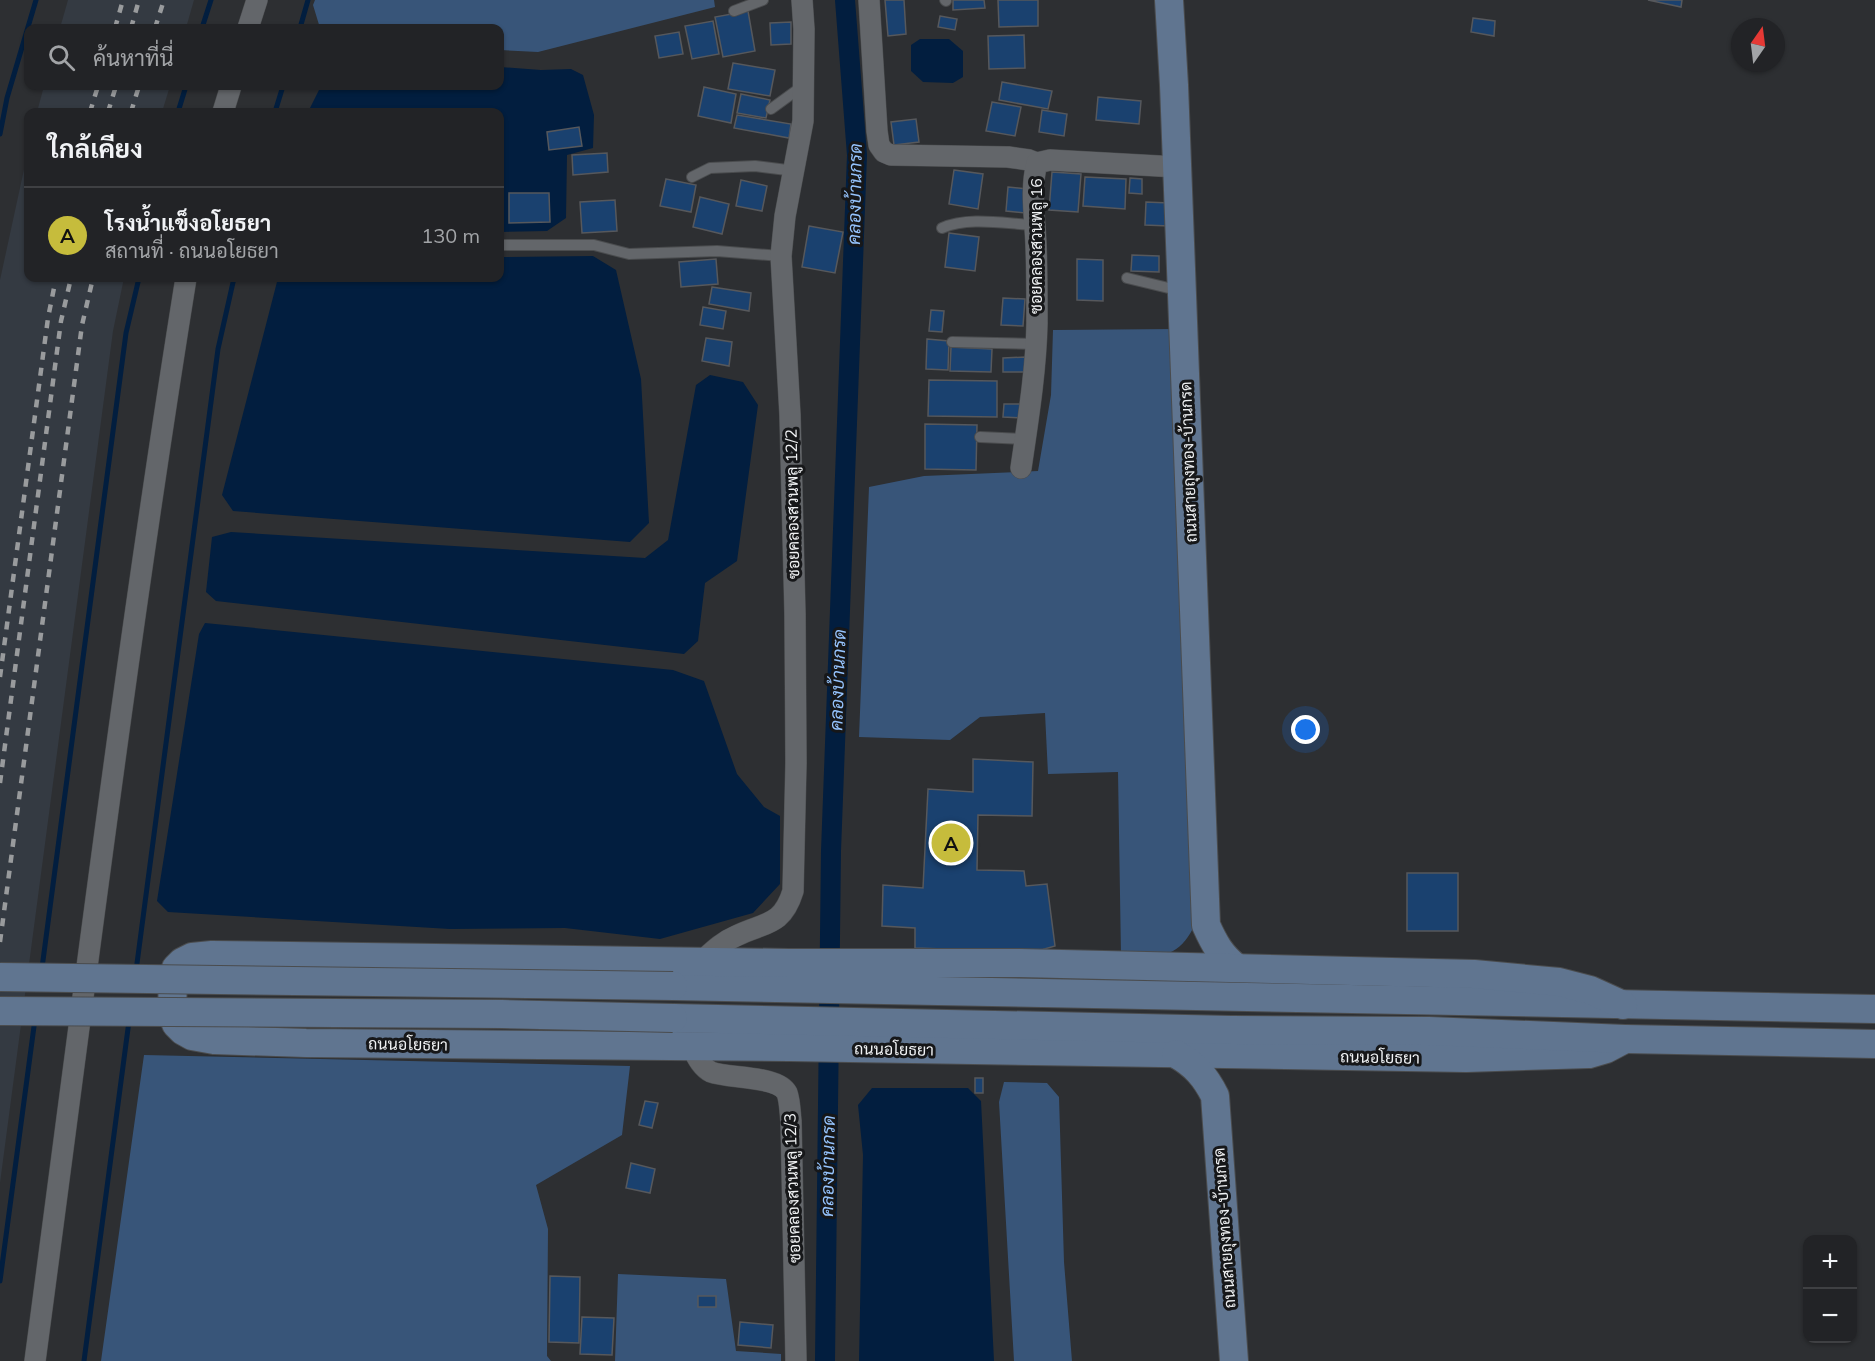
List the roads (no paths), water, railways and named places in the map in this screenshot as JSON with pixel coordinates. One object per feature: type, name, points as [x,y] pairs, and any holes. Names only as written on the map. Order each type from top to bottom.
[{"type":"street","points":[[249,24],[257,0]]},
{"type":"street","name":"ซอยคลองสวนพลู 12/2","points":[[702,962],[728,940],[776,920],[789,903],[793,891],[796,763],[795,603],[790,415],[781,256],[785,216],[803,121],[802,0]]},
{"type":"street","points":[[869,0],[879,145],[884,152],[1008,157],[1029,159],[1037,163]]},
{"type":"street","name":"ถนนสายถุงทอง-บ้านกรด","points":[[1168,0],[1177,167],[1206,925],[1224,958],[1236,968]]},
{"type":"street","points":[[224,108],[230,90]]},
{"type":"street","name":"ซอยคลองสวนพลู 16","points":[[1021,468],[1037,315],[1033,196],[1037,163],[1050,160],[1177,167]]},
{"type":"street","points":[[35,1361],[84,981],[166,398],[185,282]]},
{"type":"street","name":"ถนนสายถุงทอง-บ้านกรด","points":[[1174,967],[1189,956],[1199,943],[1206,925]]},
{"type":"street","name":"ถนนอโยธยา","points":[[788,1034],[691,1046],[306,1043],[214,1040],[192,1036],[176,1024],[172,1010],[173,979],[176,968],[182,962],[192,957],[212,956],[702,962],[790,976],[848,990],[1875,1009]]},
{"type":"street","name":"ถนนอโยธยา","points":[[0,978],[674,986],[790,976],[849,962],[1236,968],[1474,974],[1548,981],[1581,987],[1623,1005]]},
{"type":"street","name":"ถนนอโยธยา","points":[[0,1011],[490,1014],[673,1018],[788,1034],[1231,1030],[1429,1031],[1625,1039],[1875,1044]]},
{"type":"street","name":"ถนนอโยธยา","points":[[846,1035],[1176,1054],[1466,1058],[1589,1054],[1606,1049],[1625,1039]]},
{"type":"street","name":"ซอยคลองสวนพลู 12/3","points":[[691,1046],[701,1064],[710,1071],[768,1081],[779,1085],[787,1093],[792,1121],[796,1361]]},
{"type":"street","name":"ถนนสายถุงทอง-บ้านกรด","points":[[1176,1054],[1193,1064],[1206,1078],[1215,1096],[1234,1361]]},
{"type":"street","points":[[1215,1096],[1223,1078],[1237,1064],[1253,1054]]},
{"type":"lane","points":[[734,11],[763,0]]},
{"type":"lane","points":[[771,109],[804,84]]},
{"type":"lane","points":[[692,177],[710,168],[755,166],[795,171]]},
{"type":"lane","points":[[942,228],[950,224],[968,222],[1035,225]]},
{"type":"lane","points":[[504,246],[594,245],[629,254],[717,251],[781,256]]},
{"type":"lane","points":[[1127,278],[1182,292]]},
{"type":"lane","points":[[952,342],[1035,344]]},
{"type":"lane","points":[[980,437],[1025,440]]},
{"type":"waterway","points":[[29,24],[36,0]]},
{"type":"waterway","points":[[203,24],[211,0]]},
{"type":"waterway","points":[[301,24],[308,0]]},
{"type":"waterway","name":"คลองบ้านกรด","points":[[825,1361],[831,851],[857,155],[845,0]]},
{"type":"waterway","points":[[0,134],[7,98],[24,41]]},
{"type":"waterway","points":[[179,108],[185,90]]},
{"type":"waterway","points":[[276,108],[282,90]]},
{"type":"waterway","points":[[42,968],[126,333],[138,282]]},
{"type":"waterway","points":[[136,971],[218,349],[233,282]]},
{"type":"waterway","points":[[0,1281],[35,1019]]},
{"type":"waterway","points":[[84,1361],[129,1021]]},
{"type":"railway","points":[[116,24],[123,0]]},
{"type":"railway","points":[[132,24],[139,0]]},
{"type":"railway","points":[[156,24],[164,0]]},
{"type":"railway","points":[[91,108],[97,90]]},
{"type":"railway","points":[[109,108],[115,90]]},
{"type":"railway","points":[[132,108],[138,90]]},
{"type":"railway","points":[[0,677],[48,318],[55,282]]},
{"type":"railway","points":[[0,783],[61,321],[70,282]]},
{"type":"railway","points":[[0,942],[82,325],[92,282]]},
{"type":"place","name":"โรงน้ำแข็งอโยธยา","points":[[951,843]]}]
